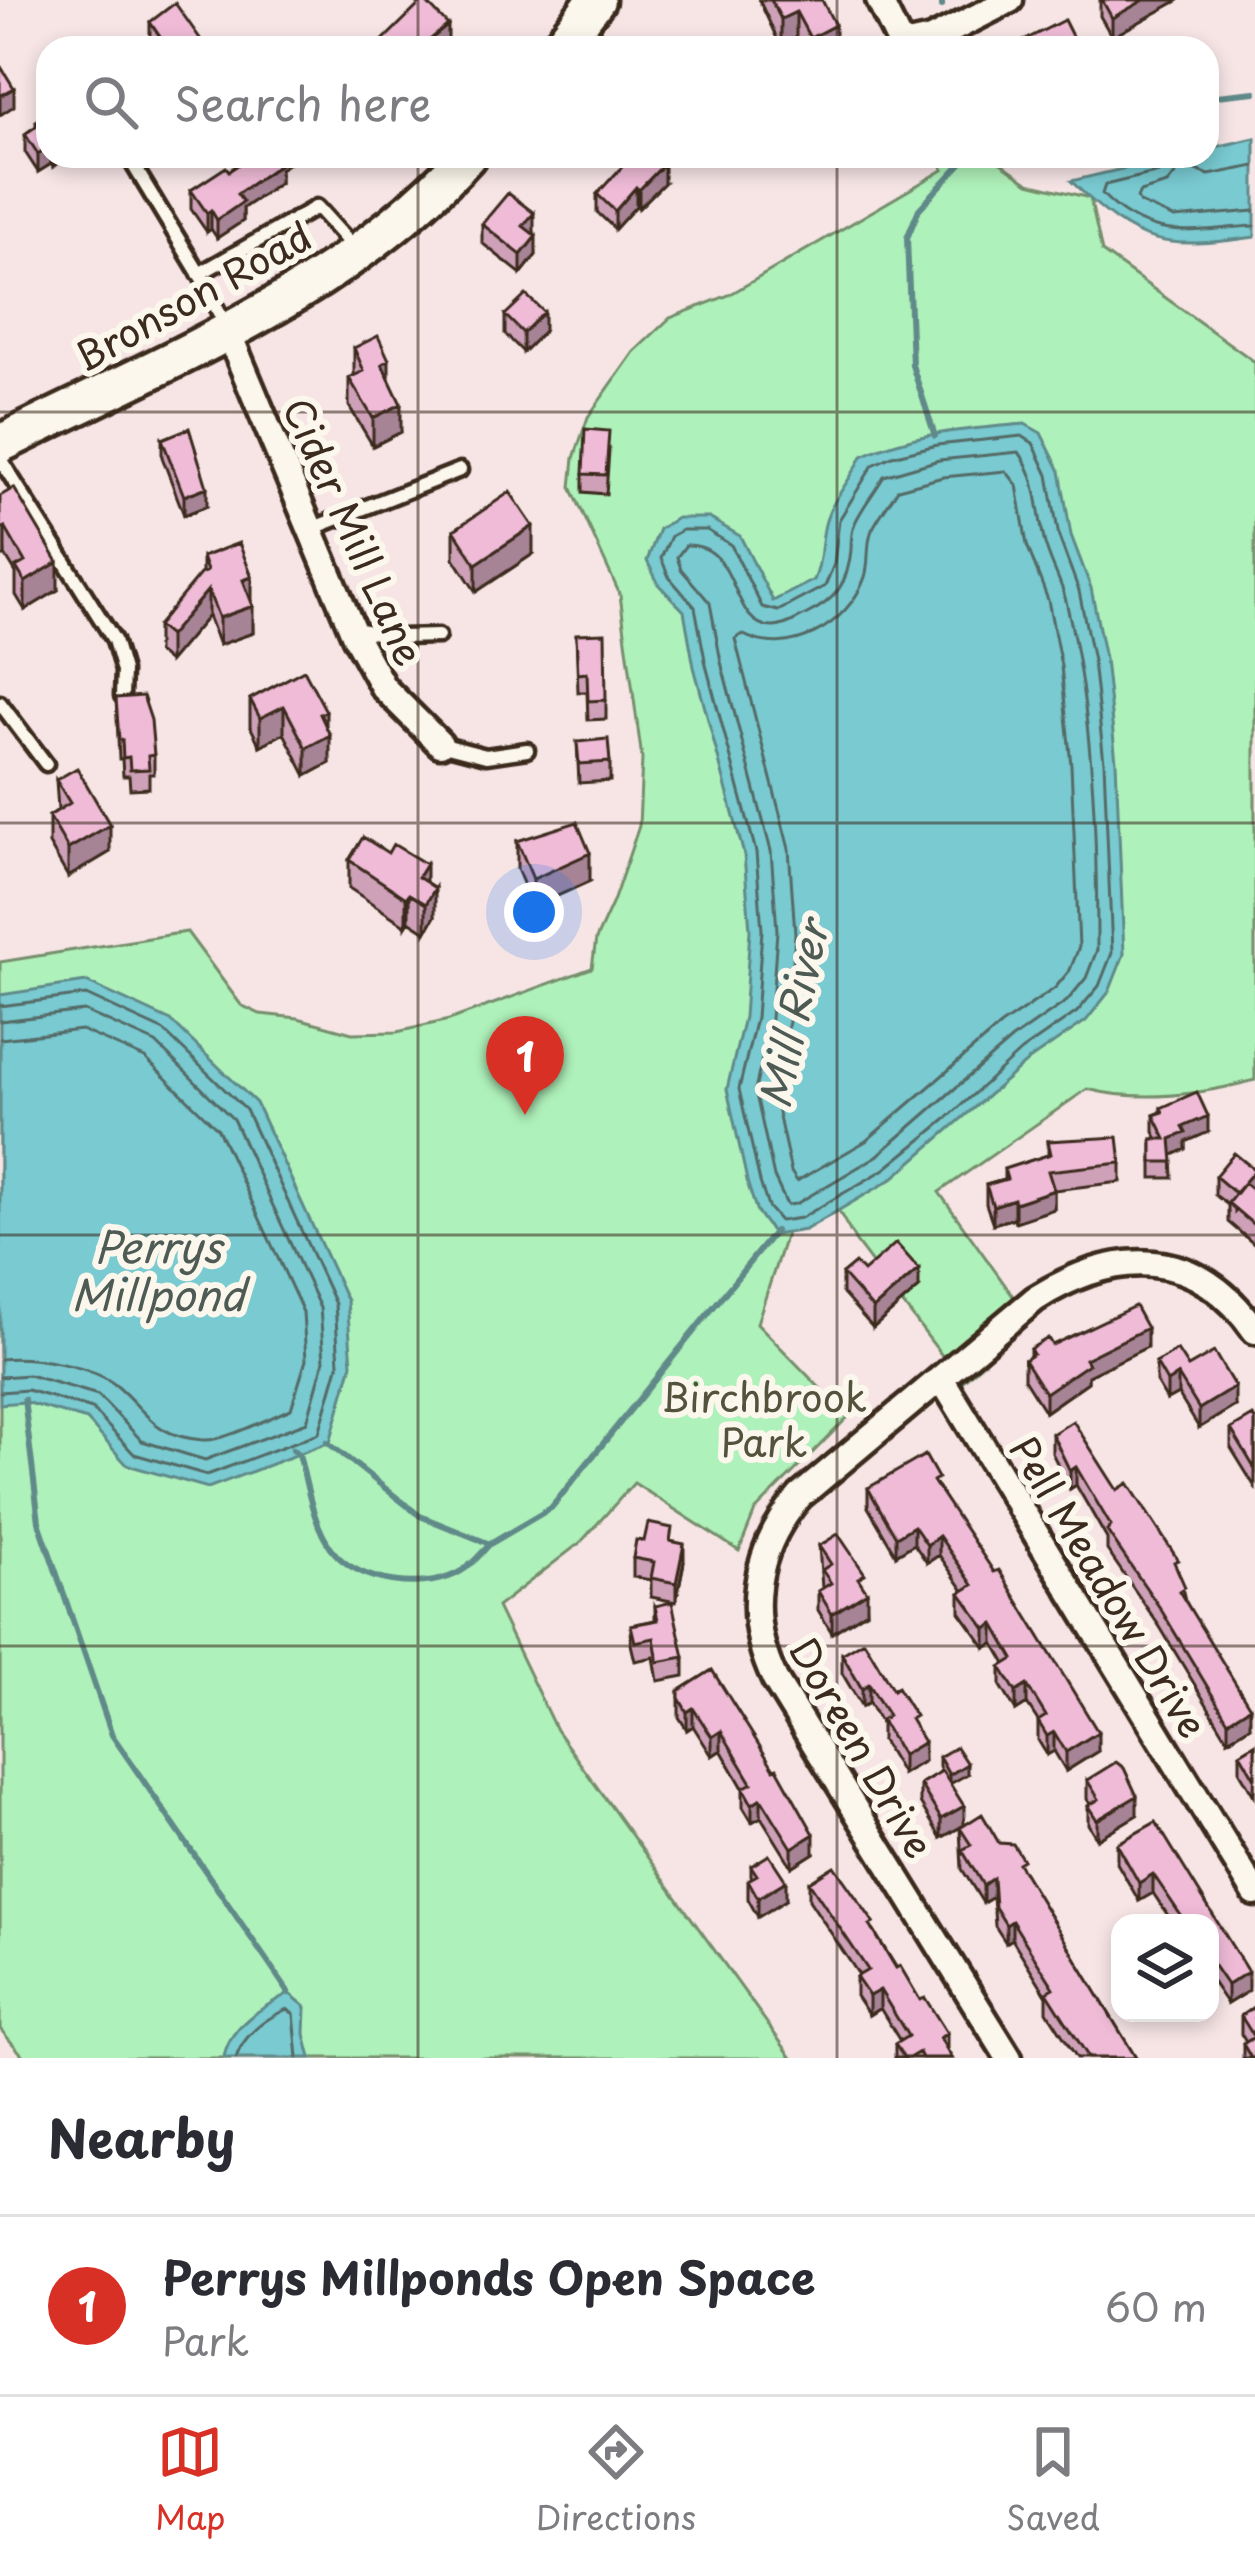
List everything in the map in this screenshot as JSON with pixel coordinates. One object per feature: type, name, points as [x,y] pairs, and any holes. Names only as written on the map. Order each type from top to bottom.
[{"type":"main road","points":[[568,36],[596,0]]},
{"type":"main road","name":"Bronson Road","points":[[0,444],[229,332],[356,251],[454,168]]},
{"type":"street","points":[[879,0],[897,36]]},
{"type":"street","points":[[939,36],[1010,0]]},
{"type":"street","name":"Cider Mill Lane","points":[[229,332],[352,629],[383,687],[440,745]]},
{"type":"street","name":"Doreen Drive","points":[[1009,2058],[775,1680],[755,1617],[764,1556],[785,1514],[800,1496],[1035,1298],[1072,1276],[1110,1265],[1152,1264],[1196,1277],[1233,1301],[1255,1330]]},
{"type":"street","name":"Pell Meadow Drive","points":[[941,1378],[1255,1893]]},
{"type":"lane","points":[[135,168],[229,332]]},
{"type":"lane","points":[[199,274],[316,207],[356,251]]},
{"type":"lane","points":[[0,459],[114,640],[123,670],[122,696]]},
{"type":"lane","points":[[310,530],[460,470]]},
{"type":"lane","points":[[352,629],[401,637],[438,636]]},
{"type":"lane","points":[[0,703],[46,764]]},
{"type":"lane","points":[[440,745],[486,756],[527,750]]},
{"type":"green space","name":"Birchbrook Park","points":[[1008,168],[1029,183],[1090,198],[1102,252],[1255,362],[1255,1080],[1171,1095],[1129,1096],[1087,1089],[939,1192],[1030,1320],[962,1382],[856,1242],[827,1190],[798,1197],[757,1323],[848,1417],[755,1511],[739,1551],[634,1483],[581,1542],[497,1607],[556,1730],[792,2058],[25,2058],[0,2029],[0,962],[187,932],[241,1005],[260,1014],[298,1018],[352,1033],[397,1032],[449,1020],[592,968],[596,939],[639,826],[642,759],[620,595],[571,487],[574,458],[588,417],[634,352],[670,318],[729,295],[943,170]]},
{"type":"water","points":[[1255,138],[1255,237],[1197,243],[1154,239],[1115,219],[1071,181],[1126,168],[1219,168],[1219,146]]},
{"type":"water","points":[[1025,424],[1041,433],[1060,471],[1071,535],[1091,588],[1105,659],[1116,761],[1124,954],[1109,992],[1086,1021],[1029,1060],[892,1179],[805,1230],[774,1235],[757,1212],[748,1185],[727,1089],[744,1017],[750,930],[744,855],[694,667],[684,611],[659,585],[647,561],[659,529],[677,518],[709,518],[740,536],[773,601],[814,580],[828,515],[862,456],[922,437]]},
{"type":"water","name":"Perrys Millpond","points":[[86,982],[171,1021],[256,1103],[347,1301],[352,1364],[330,1442],[208,1488],[127,1465],[87,1420],[25,1402],[0,1404],[0,995]]},
{"type":"water","points":[[289,1993],[306,2007],[305,2034],[311,2058],[224,2058],[239,2027]]},
{"type":"building","points":[[424,0],[448,25],[435,36],[387,36]]},
{"type":"building","points":[[771,0],[822,0],[835,25],[809,36],[796,12],[781,19]]},
{"type":"building","points":[[1102,0],[1144,0],[1112,18]]},
{"type":"building","points":[[175,3],[198,36],[159,36],[150,22]]},
{"type":"building","points":[[1064,20],[1072,36],[1033,36]]},
{"type":"building","points":[[0,65],[14,88],[0,96]]},
{"type":"building","points":[[36,126],[36,151],[25,134]]},
{"type":"building","points":[[224,168],[274,168],[237,194],[243,202],[217,220],[191,190]]},
{"type":"building","points":[[621,168],[660,168],[615,211],[597,194]]},
{"type":"building","points":[[508,193],[534,213],[523,226],[536,236],[521,255],[482,224]]},
{"type":"building","points":[[526,295],[544,312],[523,333],[505,315]]},
{"type":"building","points":[[378,336],[389,360],[382,364],[401,404],[373,418],[349,378],[364,371],[354,348]]},
{"type":"building","points":[[189,428],[207,487],[184,496],[162,439]]},
{"type":"building","points":[[585,429],[609,431],[606,475],[583,474]]},
{"type":"building","points":[[14,488],[58,562],[25,582],[16,567],[25,562],[5,527],[0,530],[0,496]]},
{"type":"building","points":[[510,492],[533,526],[476,564],[454,530]]},
{"type":"building","points":[[239,543],[252,577],[243,580],[253,606],[219,618],[208,590],[169,636],[157,626],[207,571],[202,557]]},
{"type":"building","points":[[605,633],[606,700],[588,701],[587,673],[578,674],[576,634]]},
{"type":"building","points":[[304,670],[326,711],[320,714],[330,735],[306,748],[284,706],[260,718],[250,699]]},
{"type":"building","points":[[143,696],[154,755],[148,756],[149,769],[130,770],[119,740],[116,698]]},
{"type":"building","points":[[608,739],[610,762],[579,764],[577,742]]},
{"type":"building","points":[[77,768],[110,825],[68,849],[49,816],[70,803],[56,780]]},
{"type":"building","points":[[577,822],[590,853],[533,879],[517,841]]},
{"type":"building","points":[[363,837],[388,853],[393,844],[426,864],[418,877],[435,888],[426,904],[409,894],[406,898],[349,860]]},
{"type":"building","points":[[1197,1092],[1208,1116],[1183,1127],[1186,1133],[1171,1139],[1173,1162],[1152,1162],[1152,1139],[1166,1139],[1154,1115]]},
{"type":"building","points":[[1118,1137],[1121,1163],[1048,1171],[1054,1190],[993,1206],[986,1185],[1007,1179],[1004,1169],[1051,1154],[1048,1141]]},
{"type":"building","points":[[1234,1153],[1255,1170],[1235,1193],[1215,1176]]},
{"type":"building","points":[[1244,1183],[1255,1192],[1255,1226],[1228,1203]]},
{"type":"building","points":[[896,1243],[919,1269],[873,1309],[842,1274],[855,1263],[863,1272]]},
{"type":"building","points":[[1135,1306],[1147,1328],[1085,1359],[1088,1364],[1045,1393],[1024,1360],[1033,1354],[1030,1349],[1048,1338],[1052,1345]]},
{"type":"building","points":[[1177,1350],[1188,1367],[1214,1352],[1235,1387],[1199,1409],[1178,1375],[1167,1382],[1156,1363]]},
{"type":"building","points":[[1253,1416],[1255,1420],[1255,1469],[1231,1429]]},
{"type":"building","points":[[1073,1421],[1117,1490],[1128,1483],[1178,1560],[1174,1562],[1185,1587],[1179,1591],[1250,1707],[1228,1721],[1107,1531],[1111,1526],[1076,1467],[1070,1471],[1052,1434]]},
{"type":"building","points":[[925,1455],[938,1478],[933,1481],[994,1572],[999,1570],[1098,1732],[1066,1752],[1054,1732],[1047,1736],[1038,1721],[1046,1716],[1027,1685],[1016,1692],[1001,1667],[1014,1659],[994,1624],[986,1629],[960,1593],[973,1585],[939,1536],[927,1545],[914,1526],[896,1537],[868,1488]]},
{"type":"building","points":[[648,1523],[672,1528],[670,1541],[684,1544],[676,1583],[651,1578],[654,1562],[633,1558],[636,1540],[644,1541]]},
{"type":"building","points":[[838,1534],[865,1574],[858,1578],[867,1592],[832,1614],[818,1591],[831,1583],[822,1570],[831,1564],[819,1546]]},
{"type":"building","points":[[672,1602],[684,1657],[658,1662],[654,1638],[635,1642],[631,1625],[658,1620],[655,1606]]},
{"type":"building","points":[[864,1641],[915,1716],[910,1719],[924,1742],[902,1755],[881,1720],[888,1716],[869,1684],[862,1689],[842,1654]]},
{"type":"building","points":[[712,1670],[814,1834],[792,1848],[761,1798],[752,1804],[743,1788],[752,1783],[721,1731],[712,1737],[693,1708],[687,1712],[679,1698],[679,1691]]},
{"type":"building","points":[[1255,1744],[1255,1777],[1254,1777],[1240,1753]]},
{"type":"building","points":[[956,1747],[967,1764],[949,1775],[939,1757]]},
{"type":"building","points":[[1116,1762],[1124,1768],[1137,1796],[1097,1820],[1088,1806],[1099,1799],[1087,1780]]},
{"type":"building","points":[[942,1771],[964,1806],[941,1819],[920,1784]]},
{"type":"building","points":[[982,1814],[999,1843],[1013,1844],[1023,1860],[1018,1863],[1136,2058],[1089,2058],[1047,1992],[1054,1988],[1012,1921],[1006,1925],[995,1907],[993,1878],[983,1885],[962,1850],[971,1845],[960,1828]]},
{"type":"building","points":[[1156,1822],[1212,1914],[1180,1914],[1153,1874],[1139,1883],[1117,1844]]},
{"type":"building","points":[[769,1855],[786,1881],[758,1898],[748,1880],[757,1875],[751,1866]]},
{"type":"building","points":[[834,1866],[874,1923],[870,1925],[896,1968],[900,1966],[947,2033],[940,2038],[952,2058],[922,2058],[919,2052],[904,2058],[895,2044],[908,2036],[880,1990],[869,1996],[856,1977],[868,1970],[809,1882]]},
{"type":"building","points":[[1219,1925],[1248,1972],[1227,1985],[1219,1973]]},
{"type":"building","points":[[1255,2006],[1255,2058],[1251,2058],[1243,2044],[1254,2037],[1241,2016]]},
{"type":"waterway","points":[[942,0],[942,6]]},
{"type":"waterway","name":"Mill River","points":[[1219,96],[1255,92]]},
{"type":"waterway","name":"Mill River","points":[[935,436],[912,365],[907,238],[919,209],[957,168]]},
{"type":"waterway","name":"Mill River","points":[[327,1442],[420,1516],[490,1544],[551,1508],[775,1231]]},
{"type":"waterway","points":[[24,1399],[39,1522],[112,1735],[289,1993]]},
{"type":"waterway","points":[[293,1449],[299,1454],[320,1530],[333,1551],[359,1571],[395,1582],[432,1581],[463,1570],[490,1544]]},
{"type":"place","name":"Perrys Millponds Open Space","points":[[525,1115]]}]
